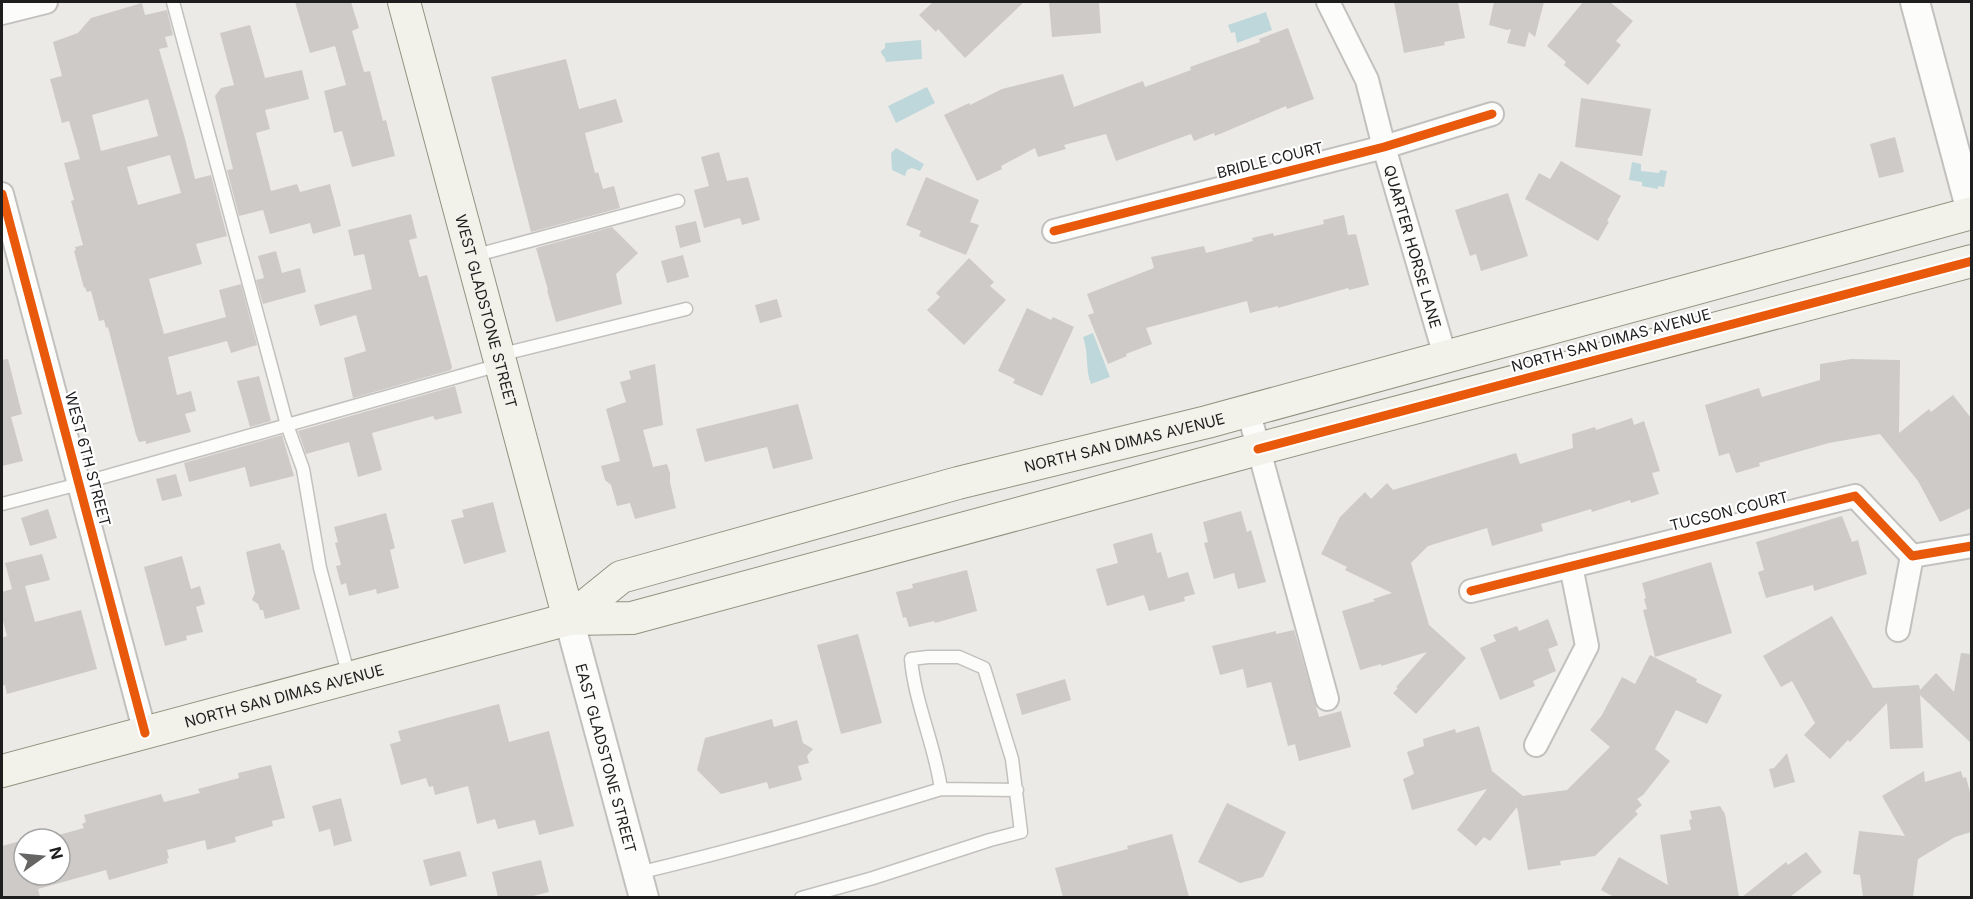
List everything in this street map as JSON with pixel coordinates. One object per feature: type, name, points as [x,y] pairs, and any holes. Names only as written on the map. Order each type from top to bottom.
[{"type":"main road","name":"WEST GLADSTONE STREET","points":[[404,2],[569,619]]},
{"type":"main road","name":"NORTH SAN DIMAS AVENUE","points":[[569,619],[621,577],[958,483],[1248,410],[1971,214]]},
{"type":"main road","name":"NORTH SAN DIMAS AVENUE","points":[[2,771],[569,619],[632,618],[1258,449],[1971,261]]},
{"type":"street","points":[[2,13],[46,2]]},
{"type":"street","name":"QUARTER HORSE LANE","points":[[1329,2],[1367,80],[1384,147],[1445,356]]},
{"type":"street","points":[[1915,2],[1971,214]]},
{"type":"street","name":"BRIDLE COURT","points":[[1054,231],[1384,147],[1492,114]]},
{"type":"street","name":"WEST 6TH STREET","points":[[2,194],[146,733]]},
{"type":"street","points":[[1248,410],[1327,699]]},
{"type":"street","name":"TUCSON COURT","points":[[1471,591],[1855,496],[1912,556]]},
{"type":"street","points":[[1898,630],[1912,556],[1971,546]]},
{"type":"street","points":[[1536,745],[1587,646],[1571,566]]},
{"type":"street","name":"EAST GLADSTONE STREET","points":[[569,619],[641,886]]},
{"type":"lane","points":[[174,2],[287,425],[303,469],[320,568],[349,678]]},
{"type":"lane","points":[[471,256],[678,201]]},
{"type":"lane","points":[[2,504],[287,425],[499,360],[686,309]]},
{"type":"lane","points":[[801,897],[873,879],[1021,832],[1012,759],[984,668],[959,657],[911,659],[912,678],[939,772],[941,789]]},
{"type":"lane","points":[[641,886],[721,854],[941,789],[1017,789]]},
{"type":"water","points":[[1266,12],[1272,30],[1237,43],[1235,32],[1231,33],[1228,25]]},
{"type":"water","points":[[921,40],[922,59],[886,62],[881,53],[885,48],[885,43]]},
{"type":"water","points":[[927,87],[935,103],[896,123],[888,106]]},
{"type":"water","points":[[896,148],[924,164],[920,171],[912,168],[907,170],[905,176],[892,170],[891,153]]},
{"type":"water","points":[[1632,162],[1641,164],[1641,171],[1659,173],[1660,170],[1667,171],[1664,187],[1658,186],[1658,189],[1642,186],[1642,182],[1629,180]]},
{"type":"water","points":[[1093,333],[1110,377],[1091,384],[1083,337]]},
{"type":"building","points":[[295,2],[351,2],[359,28],[352,31],[364,72],[370,71],[395,156],[352,167],[342,131],[334,133],[324,91],[346,85],[335,46],[310,53]]},
{"type":"building","points":[[933,2],[1024,2],[965,58],[938,29],[936,32],[919,15]]},
{"type":"building","points":[[1049,2],[1099,2],[1101,33],[1052,37]]},
{"type":"building","points":[[1394,2],[1458,2],[1465,38],[1444,42],[1445,45],[1404,53]]},
{"type":"building","points":[[1494,2],[1544,2],[1535,37],[1529,32],[1525,47],[1507,43],[1511,29],[1489,25]]},
{"type":"building","points":[[1583,2],[1610,2],[1633,21],[1616,41],[1621,45],[1588,85],[1564,65],[1566,62],[1547,46]]},
{"type":"building","points":[[142,3],[145,15],[167,10],[173,35],[165,37],[168,47],[159,49],[195,179],[211,175],[227,236],[196,244],[202,264],[149,279],[164,334],[226,317],[219,290],[241,284],[257,345],[231,353],[227,341],[168,357],[177,395],[191,391],[196,411],[185,414],[191,432],[146,444],[146,441],[139,442],[136,435],[108,327],[106,328],[104,320],[99,321],[91,291],[87,292],[84,288],[74,251],[75,247],[83,245],[64,163],[80,159],[69,121],[62,123],[50,79],[62,76],[53,42],[78,33],[91,18]],"holes":[[[148,99],[158,136],[101,151],[92,115]],[[170,155],[181,193],[138,205],[127,167]]]},
{"type":"building","points":[[250,25],[265,78],[302,70],[309,99],[265,110],[270,129],[256,133],[271,191],[297,184],[300,192],[330,184],[341,226],[313,234],[310,223],[270,234],[263,210],[239,216],[227,170],[233,169],[215,96],[221,88],[234,85],[220,33]]},
{"type":"building","points":[[1288,28],[1314,99],[1287,109],[1286,106],[1215,136],[1214,133],[1194,141],[1191,134],[1116,161],[1106,134],[1064,145],[1066,149],[1038,157],[1035,148],[1001,166],[1002,169],[977,181],[944,115],[1002,89],[1063,74],[1074,107],[1143,81],[1145,87],[1191,70],[1190,67],[1260,42],[1259,39]]},
{"type":"building","points":[[566,59],[579,109],[616,99],[623,122],[585,133],[595,173],[598,172],[603,189],[614,186],[620,208],[531,232],[491,77]]},
{"type":"building","points":[[1581,98],[1651,109],[1642,156],[1575,147]]},
{"type":"building","points":[[1895,137],[1904,172],[1879,178],[1870,144]]},
{"type":"building","points":[[719,152],[727,181],[748,177],[760,220],[742,225],[740,218],[704,228],[694,190],[709,186],[701,157]]},
{"type":"building","points":[[1561,161],[1621,196],[1598,241],[1525,199],[1539,173],[1550,179]]},
{"type":"building","points":[[926,177],[979,200],[970,222],[979,225],[966,255],[919,236],[921,231],[906,225]]},
{"type":"building","points":[[1508,193],[1528,256],[1481,271],[1476,254],[1470,256],[1455,210]]},
{"type":"building","points":[[411,214],[417,238],[409,240],[419,277],[427,275],[452,367],[451,370],[353,398],[344,358],[366,351],[356,315],[320,326],[314,305],[372,289],[364,254],[354,256],[348,230]]},
{"type":"building","points":[[1344,215],[1348,235],[1356,234],[1369,285],[1349,290],[1348,288],[1278,308],[1278,306],[1250,313],[1247,301],[1146,328],[1152,344],[1108,364],[1088,315],[1094,313],[1087,294],[1154,268],[1151,257],[1204,246],[1206,253],[1253,241],[1252,238],[1273,233],[1274,236],[1324,224],[1323,220]]},
{"type":"building","points":[[696,221],[701,242],[680,248],[675,226]]},
{"type":"building","points":[[612,227],[638,253],[616,274],[622,304],[556,322],[536,248]]},
{"type":"building","points":[[276,251],[282,273],[300,268],[306,292],[263,304],[256,280],[264,278],[258,256]]},
{"type":"building","points":[[683,255],[689,277],[667,283],[661,261]]},
{"type":"building","points":[[969,258],[994,282],[990,286],[1006,300],[964,345],[927,310],[940,297],[936,293]]},
{"type":"building","points":[[777,299],[782,317],[760,323],[755,305]]},
{"type":"building","points":[[1027,308],[1051,320],[1053,317],[1074,327],[1042,396],[1013,383],[1015,379],[998,371]]},
{"type":"building","points":[[8,359],[22,414],[11,417],[23,461],[2,466],[2,360]]},
{"type":"building","points":[[1851,359],[1900,360],[1899,433],[1929,409],[1931,412],[1953,395],[1971,418],[1971,508],[1940,522],[1918,481],[1880,434],[1829,443],[1759,463],[1760,466],[1736,473],[1729,453],[1719,456],[1705,405],[1759,388],[1762,397],[1820,380],[1820,364]]},
{"type":"building","points":[[655,364],[663,425],[643,430],[653,467],[667,464],[676,508],[635,519],[630,503],[617,506],[611,485],[605,480],[601,466],[620,461],[606,409],[626,402],[620,382],[631,379],[629,371]]},
{"type":"building","points":[[259,376],[271,421],[250,427],[237,381]]},
{"type":"building","points":[[455,386],[462,413],[435,420],[433,416],[372,433],[382,470],[358,477],[349,442],[306,454],[298,431]]},
{"type":"building","points":[[798,404],[813,459],[773,469],[767,447],[705,462],[696,429]]},
{"type":"building","points":[[1632,418],[1634,425],[1644,421],[1660,471],[1652,473],[1659,494],[1592,512],[1591,509],[1541,524],[1543,531],[1492,546],[1487,528],[1428,546],[1411,563],[1429,625],[1466,658],[1416,714],[1393,693],[1427,652],[1360,670],[1342,611],[1392,593],[1345,570],[1347,567],[1321,554],[1340,517],[1365,492],[1371,499],[1387,483],[1393,490],[1516,453],[1520,464],[1573,448],[1572,434],[1595,427],[1596,430]]},
{"type":"building","points":[[282,435],[294,476],[250,487],[245,467],[189,482],[184,463]]},
{"type":"building","points":[[176,474],[182,496],[162,501],[156,479]]},
{"type":"building","points":[[493,502],[506,552],[464,564],[451,520],[464,517],[462,510]]},
{"type":"building","points":[[48,509],[57,538],[30,546],[21,518]]},
{"type":"building","points":[[1241,511],[1247,532],[1251,530],[1266,582],[1238,589],[1234,573],[1214,579],[1204,543],[1208,542],[1203,522]]},
{"type":"building","points":[[386,513],[395,548],[390,550],[399,588],[377,594],[376,589],[349,596],[346,583],[341,585],[336,566],[341,565],[335,543],[338,542],[334,527]]},
{"type":"building","points":[[1842,516],[1852,542],[1858,540],[1867,574],[1814,591],[1813,585],[1766,598],[1758,572],[1764,570],[1756,542]]},
{"type":"building","points":[[1152,533],[1157,553],[1161,552],[1168,578],[1188,572],[1195,594],[1184,597],[1185,601],[1149,611],[1144,595],[1107,606],[1096,569],[1118,563],[1113,544]]},
{"type":"building","points":[[280,543],[300,609],[265,619],[263,610],[260,610],[258,604],[252,600],[255,593],[246,552]]},
{"type":"building","points":[[42,554],[50,580],[25,586],[35,622],[81,610],[97,669],[7,694],[5,685],[2,686],[2,638],[7,636],[2,617],[2,592],[12,589],[5,563]]},
{"type":"building","points":[[182,556],[191,589],[200,586],[205,604],[196,607],[203,632],[186,636],[187,640],[165,646],[144,567]]},
{"type":"building","points":[[1711,562],[1732,633],[1655,657],[1643,610],[1647,609],[1642,583]]},
{"type":"building","points":[[967,570],[977,611],[935,623],[934,621],[909,627],[906,617],[903,618],[896,592],[913,588],[912,584]]},
{"type":"building","points":[[1832,616],[1873,688],[1919,685],[1920,690],[1936,673],[1954,692],[1961,653],[1971,654],[1971,743],[1920,695],[1923,748],[1890,749],[1887,703],[1850,742],[1848,740],[1830,759],[1804,735],[1815,723],[1792,681],[1781,687],[1763,656]]},
{"type":"building","points":[[1548,619],[1558,645],[1548,649],[1556,671],[1533,681],[1535,686],[1500,700],[1480,648],[1496,641],[1493,635],[1517,626],[1519,631]]},
{"type":"building","points":[[1294,630],[1319,717],[1341,711],[1351,747],[1299,761],[1295,744],[1288,746],[1271,682],[1247,688],[1243,669],[1220,675],[1212,646],[1276,631],[1276,634]]},
{"type":"building","points":[[858,634],[882,723],[841,734],[817,645]]},
{"type":"building","points":[[1650,655],[1697,679],[1696,682],[1722,695],[1707,724],[1676,710],[1655,749],[1670,761],[1643,795],[1637,799],[1642,805],[1635,811],[1638,814],[1595,856],[1560,861],[1561,865],[1528,870],[1517,807],[1490,841],[1484,837],[1476,846],[1457,830],[1487,789],[1412,810],[1403,779],[1414,774],[1407,752],[1424,746],[1423,739],[1455,729],[1456,733],[1479,726],[1492,771],[1523,796],[1567,790],[1610,747],[1590,730],[1602,715],[1622,677],[1635,684]]},
{"type":"building","points":[[1065,679],[1071,700],[1022,715],[1016,694]]},
{"type":"building","points":[[499,704],[509,742],[549,731],[574,826],[539,835],[535,820],[498,829],[495,819],[477,824],[468,786],[435,795],[433,786],[429,787],[426,778],[401,785],[390,744],[401,741],[398,731]]},
{"type":"building","points":[[772,719],[774,727],[797,720],[803,743],[813,749],[807,756],[809,763],[798,766],[802,780],[769,789],[767,782],[721,794],[697,770],[705,738]]},
{"type":"building","points":[[1787,753],[1795,782],[1774,788],[1769,769],[1774,768]]},
{"type":"building","points":[[271,765],[285,818],[272,821],[273,826],[235,837],[236,842],[207,850],[205,840],[167,850],[168,863],[109,880],[106,870],[72,880],[72,831],[84,828],[82,824],[86,822],[84,815],[161,794],[164,802],[200,793],[198,789],[239,778],[238,773]]},
{"type":"building","points":[[1924,771],[1925,782],[1961,771],[1963,778],[1966,777],[1971,796],[1971,832],[1955,837],[1918,859],[1913,897],[1863,897],[1860,875],[1853,874],[1859,831],[1905,836],[1882,796]]},
{"type":"building","points":[[341,798],[352,841],[334,846],[330,829],[319,832],[312,806]]},
{"type":"building","points":[[1227,803],[1286,832],[1263,877],[1240,883],[1198,862]]},
{"type":"building","points":[[1720,806],[1725,814],[1739,897],[1614,897],[1601,890],[1619,857],[1668,885],[1660,835],[1691,830],[1690,811]]},
{"type":"building","points":[[1172,834],[1189,897],[1063,897],[1055,868],[1128,849],[1127,846]]},
{"type":"building","points":[[12,843],[12,887],[45,887],[38,889],[40,897],[2,897],[2,846]]},
{"type":"building","points":[[460,851],[467,876],[430,886],[423,860]]},
{"type":"building","points":[[1806,852],[1822,872],[1790,897],[1742,897],[1786,862],[1788,865]]},
{"type":"building","points":[[541,860],[549,892],[529,897],[498,897],[492,872]]},
{"type":"cycle path","points":[[1054,231],[1384,147],[1492,114]]},
{"type":"cycle path","points":[[2,194],[145,733]]},
{"type":"cycle path","points":[[1258,449],[1972,261]]},
{"type":"cycle path","points":[[1471,591],[1855,496],[1912,556],[1972,546]]}]
